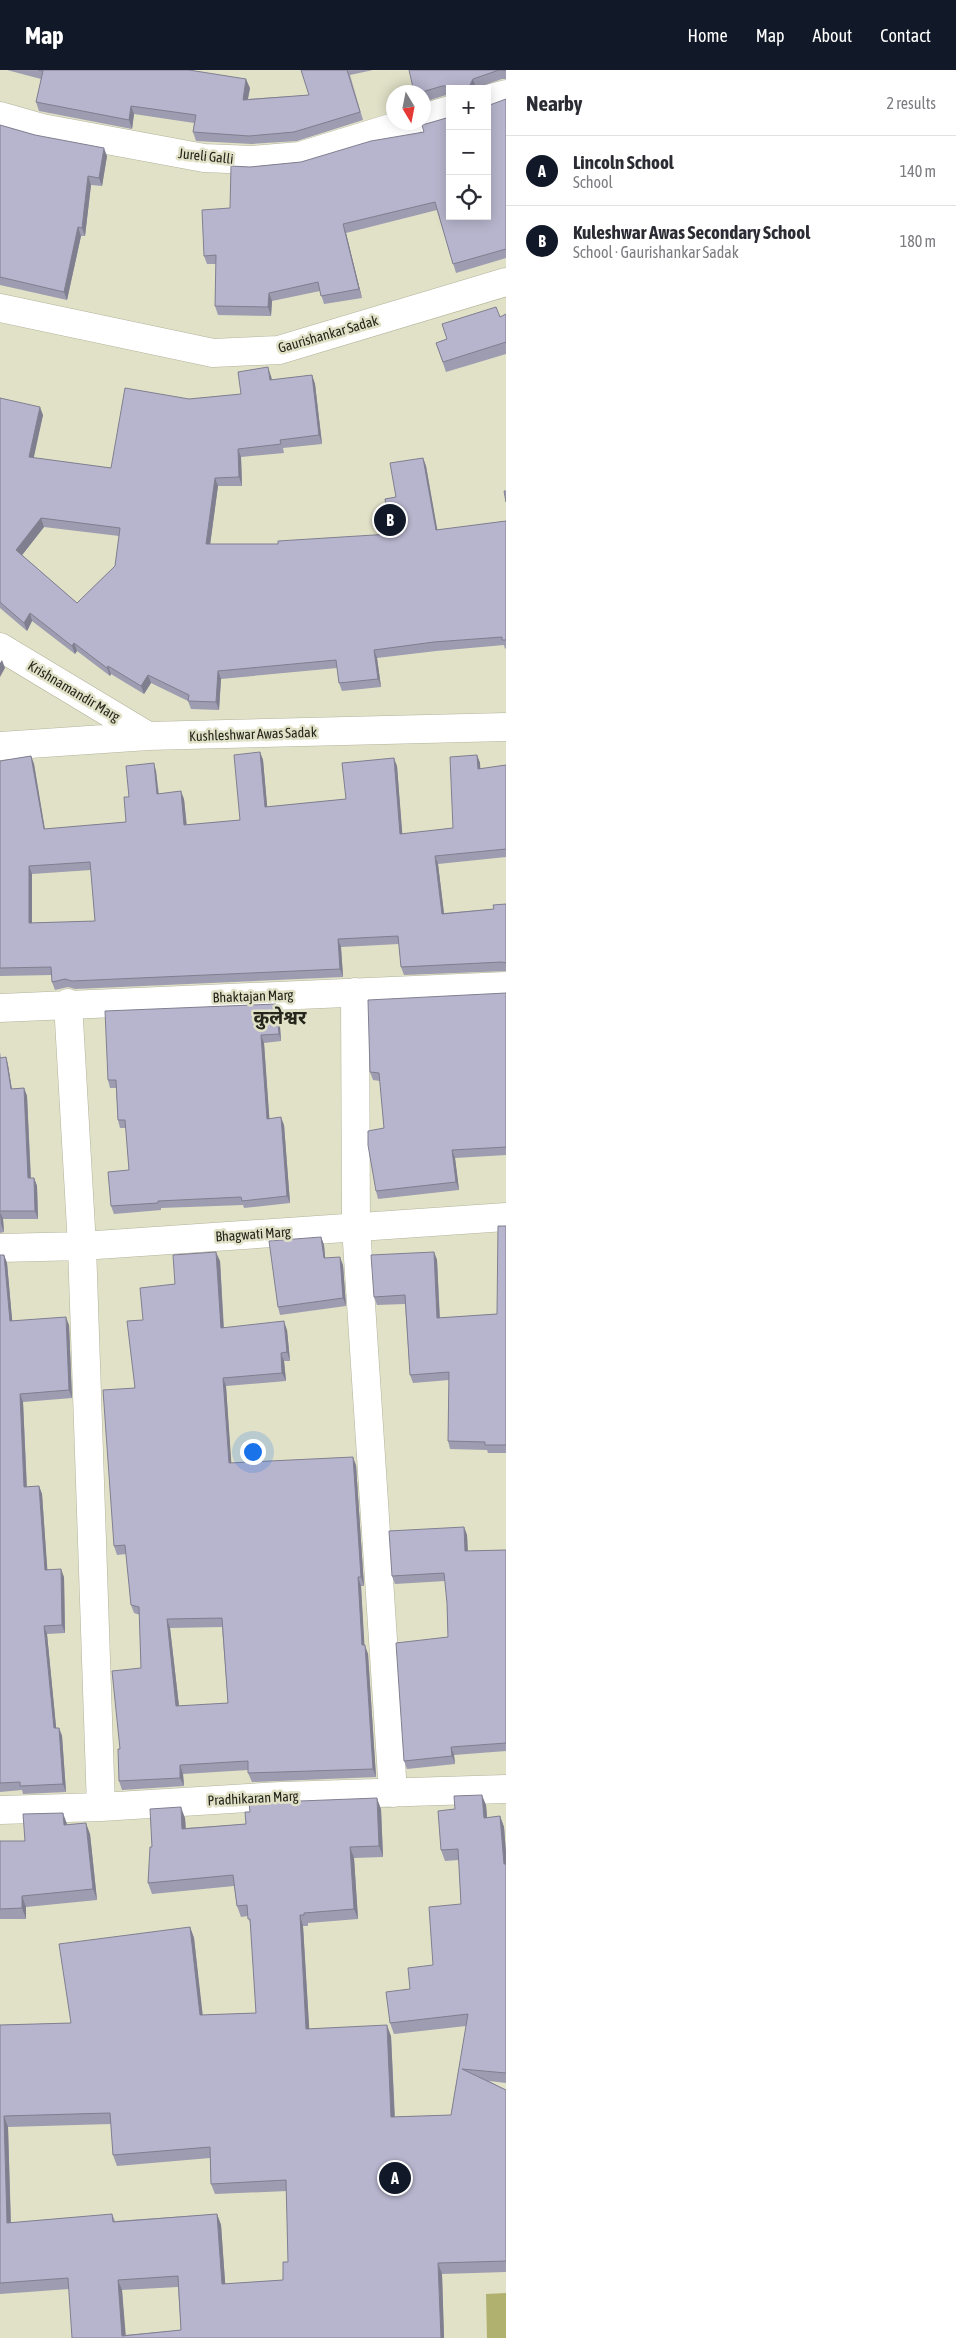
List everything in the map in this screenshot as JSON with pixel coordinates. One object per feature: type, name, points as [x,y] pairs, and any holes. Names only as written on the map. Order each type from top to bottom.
[{"type":"street","points":[[491,98],[506,94]]},
{"type":"street","points":[[431,116],[446,111]]},
{"type":"street","name":"Jureli Galli","points":[[0,116],[42,128],[204,158],[252,160],[300,156],[386,129]]},
{"type":"street","name":"Gaurishankar Sadak","points":[[0,308],[213,353],[279,350],[506,282]]},
{"type":"street","name":"Krishnamandir Marg","points":[[0,646],[148,736]]},
{"type":"street","name":"Kushleshwar Awas Sadak","points":[[0,746],[148,736],[506,727]]},
{"type":"street","name":"Bhaktajan Marg","points":[[0,1008],[68,1003],[506,986]]},
{"type":"street","points":[[355,992],[356,1227],[393,1793]]},
{"type":"street","points":[[68,1003],[82,1246],[101,1807]]},
{"type":"street","name":"Bhagwati Marg","points":[[0,1248],[82,1246],[506,1217]]},
{"type":"street","name":"Pradhikaran Marg","points":[[0,1810],[101,1807],[282,1796],[506,1790]]},
{"type":"shaded area","points":[[506,2293],[506,2338],[487,2338],[486,2294]]},
{"type":"building","points":[[38,70],[189,70],[246,79],[243,100],[309,95],[301,70],[347,70],[360,112],[294,132],[249,136],[193,132],[196,115],[131,106],[129,120],[36,102],[43,71]]},
{"type":"building","points":[[409,70],[499,70],[473,79],[470,85],[446,85],[431,89],[431,85],[412,85]]},
{"type":"building","points":[[506,99],[506,249],[453,264],[435,202],[343,224],[359,289],[321,296],[318,282],[269,293],[268,307],[215,306],[216,255],[204,256],[202,210],[230,208],[231,166],[250,167],[301,162],[371,141],[431,130],[431,122],[446,118],[446,220],[491,220],[491,105]]},
{"type":"building","points":[[0,125],[35,135],[104,148],[99,178],[88,176],[82,228],[78,227],[64,292],[0,277]]},
{"type":"building","points":[[496,307],[500,317],[506,314],[506,342],[443,362],[436,343],[447,339],[442,324]]},
{"type":"building","points":[[268,367],[270,380],[312,375],[319,435],[280,440],[281,444],[238,449],[239,477],[215,478],[206,544],[278,544],[278,541],[390,534],[385,499],[396,497],[390,463],[423,458],[436,530],[506,521],[506,640],[502,640],[502,637],[434,642],[374,650],[378,679],[339,683],[336,660],[218,671],[216,702],[188,701],[189,695],[148,675],[141,686],[108,666],[107,668],[74,643],[72,646],[30,613],[24,623],[0,602],[0,398],[40,407],[29,457],[111,468],[125,388],[189,399],[241,394],[238,372]],"holes":[[[41,518],[120,528],[115,566],[77,603],[16,550]]]},
{"type":"building","points":[[260,752],[265,807],[346,799],[342,763],[394,758],[400,834],[453,828],[450,757],[477,755],[478,769],[506,765],[506,849],[435,856],[442,914],[494,909],[493,905],[506,904],[506,963],[401,967],[398,936],[338,939],[340,969],[72,981],[65,979],[52,982],[51,967],[0,968],[0,761],[31,756],[44,829],[126,822],[124,797],[129,797],[126,766],[154,763],[157,794],[181,791],[184,825],[240,820],[234,755]],"holes":[[[90,862],[95,921],[29,923],[29,866]]]},
{"type":"building","points":[[506,993],[506,1147],[452,1150],[456,1182],[376,1191],[368,1145],[368,1131],[384,1128],[379,1073],[370,1072],[368,1000]]},
{"type":"building","points":[[276,1004],[279,1034],[261,1035],[267,1119],[281,1117],[287,1196],[242,1201],[241,1197],[158,1201],[158,1203],[111,1206],[108,1172],[129,1170],[125,1120],[118,1120],[116,1080],[108,1080],[105,1011]]},
{"type":"building","points":[[6,1057],[11,1089],[24,1088],[28,1178],[34,1178],[35,1211],[0,1211],[0,1058]]},
{"type":"building","points":[[498,1226],[506,1226],[506,1445],[485,1445],[485,1442],[448,1441],[449,1372],[410,1375],[405,1295],[374,1297],[371,1255],[434,1252],[437,1318],[497,1314]]},
{"type":"building","points":[[321,1237],[324,1258],[340,1257],[343,1298],[278,1307],[269,1241]]},
{"type":"building","points":[[216,1252],[221,1328],[284,1321],[287,1352],[281,1353],[282,1373],[223,1378],[229,1463],[353,1457],[361,1577],[358,1577],[362,1645],[365,1645],[373,1769],[248,1773],[248,1761],[180,1765],[180,1778],[119,1781],[118,1749],[120,1749],[112,1671],[141,1668],[139,1607],[131,1605],[125,1545],[114,1546],[103,1390],[135,1388],[127,1321],[143,1320],[140,1288],[175,1284],[173,1255]],"holes":[[[222,1618],[228,1703],[176,1706],[167,1619]]]},
{"type":"building","points":[[0,1255],[4,1255],[10,1321],[66,1317],[69,1390],[20,1394],[24,1487],[39,1486],[45,1570],[61,1569],[62,1625],[44,1626],[54,1728],[59,1728],[63,1784],[20,1786],[20,1782],[0,1783]]},
{"type":"building","points":[[464,1527],[465,1551],[506,1550],[506,1743],[451,1747],[452,1756],[404,1761],[396,1643],[448,1637],[447,1603],[444,1573],[392,1576],[389,1531]]},
{"type":"building","points":[[482,1795],[484,1818],[500,1816],[504,1864],[506,1864],[506,2073],[462,2069],[506,2090],[506,2261],[438,2263],[441,2338],[72,2338],[68,2278],[0,2283],[0,2025],[71,2023],[59,1944],[190,1927],[200,2015],[256,2013],[250,1919],[248,1919],[247,1905],[237,1906],[233,1875],[148,1883],[150,1847],[152,1847],[150,1809],[181,1807],[182,1829],[246,1824],[245,1812],[250,1812],[249,1803],[377,1798],[379,1846],[350,1847],[354,1909],[304,1913],[304,1915],[300,1915],[306,2029],[387,2025],[391,2117],[451,2115],[468,2014],[390,2023],[386,1992],[410,1989],[408,1968],[433,1965],[429,1907],[461,1904],[458,1849],[441,1850],[438,1811],[455,1809],[454,1796]],"holes":[[[110,2113],[113,2155],[210,2147],[211,2184],[286,2180],[288,2262],[283,2262],[283,2280],[222,2284],[217,2214],[113,2222],[112,2214],[7,2223],[4,2116]],[[178,2276],[181,2330],[122,2336],[118,2280]]]},
{"type":"building","points":[[63,1813],[64,1825],[86,1823],[93,1889],[22,1896],[22,1908],[0,1909],[0,1841],[25,1841],[23,1814]]},
{"type":"place","name":"Kuleshwar Awas Secondary School","points":[[390,520]]},
{"type":"place","name":"Lincoln School","points":[[395,2178]]},
{"type":"district","name":"कुलेश्वर","points":[[280,1017]]}]
